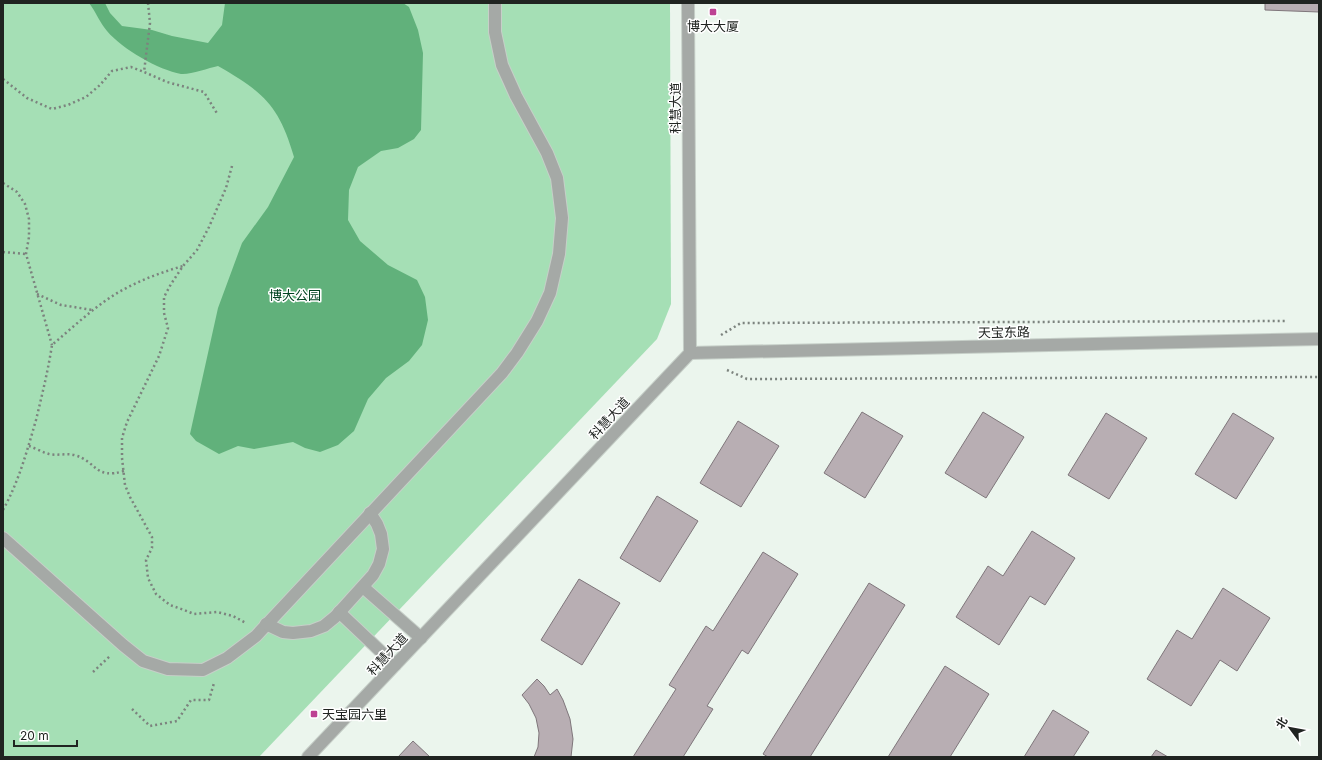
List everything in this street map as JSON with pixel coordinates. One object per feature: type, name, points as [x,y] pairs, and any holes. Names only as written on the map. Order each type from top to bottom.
[{"type":"street","points":[[3,538],[143,661],[168,668],[203,670],[228,658],[256,636],[502,373],[518,352],[537,321],[550,293],[559,254],[562,218],[558,178],[547,153],[516,96],[502,65],[495,32],[495,3]]},
{"type":"street","name":"科慧大道","points":[[308,757],[690,353],[688,3]]},
{"type":"street","name":"天宝东路","points":[[690,353],[1319,340]]},
{"type":"street","points":[[266,624],[283,632],[293,633],[311,631],[324,626],[363,587],[373,576],[379,564],[383,549],[381,534],[370,513]]},
{"type":"street","points":[[363,587],[421,638]]},
{"type":"street","points":[[339,612],[396,665]]},
{"type":"path","points":[[144,72],[150,23],[148,3]]},
{"type":"path","points":[[3,79],[27,98],[52,109],[68,105],[86,97],[100,85],[112,71],[131,67],[167,82],[204,92],[218,115]]},
{"type":"path","points":[[232,166],[226,188],[209,227],[197,250],[183,266],[164,297],[164,313],[168,328],[159,356],[127,422],[122,438],[122,458],[125,485],[152,537],[152,548],[146,560],[148,578],[156,594],[170,605],[194,614],[217,612],[233,616],[247,624],[256,636]]},
{"type":"path","points":[[3,183],[17,192],[25,204],[29,219],[29,237],[26,254],[52,345],[49,368],[29,446],[11,496],[3,510]]},
{"type":"path","points":[[3,252],[26,254]]},
{"type":"path","points":[[52,345],[93,310],[116,294],[158,273],[183,266]]},
{"type":"path","points":[[37,294],[61,305],[93,310]]},
{"type":"path","points":[[715,338],[740,322],[1287,321]]},
{"type":"path","points":[[726,370],[747,379],[1319,378]]},
{"type":"path","points":[[29,446],[49,454],[73,455],[85,459],[102,472],[113,474],[124,471]]},
{"type":"path","points":[[92,672],[123,645]]},
{"type":"path","points":[[132,709],[150,726],[177,721],[191,700],[209,700],[221,661]]},
{"type":"green space","name":"博大公园","points":[[3,3],[670,3],[671,304],[657,339],[259,757],[3,757]]},
{"type":"shaded area","points":[[89,3],[105,3],[110,13],[122,26],[152,30],[172,36],[208,43],[222,25],[225,3],[403,3],[409,7],[418,30],[423,53],[421,130],[414,139],[398,148],[381,151],[358,167],[349,190],[348,220],[360,241],[388,265],[417,280],[425,297],[428,320],[422,345],[409,361],[386,378],[368,399],[354,431],[338,445],[320,452],[305,448],[293,442],[254,449],[238,446],[219,454],[196,441],[190,434],[218,308],[242,243],[268,207],[294,157],[282,124],[275,112],[258,93],[247,84],[218,66],[181,74],[162,68],[141,58],[114,38],[105,28]]},
{"type":"building","points":[[1265,3],[1319,3],[1319,12],[1265,10]]},
{"type":"building","points":[[862,412],[903,436],[865,498],[824,473]]},
{"type":"building","points":[[983,412],[1024,437],[986,498],[945,473]]},
{"type":"building","points":[[1106,413],[1147,438],[1109,499],[1068,475]]},
{"type":"building","points":[[1233,413],[1274,438],[1236,499],[1195,474]]},
{"type":"building","points":[[738,421],[779,446],[741,507],[700,483]]},
{"type":"building","points":[[657,496],[698,521],[660,582],[620,558]]},
{"type":"building","points":[[1032,531],[1075,558],[1045,605],[1030,596],[999,645],[956,617],[988,566],[1003,576]]},
{"type":"building","points":[[763,552],[798,574],[748,654],[742,650],[707,706],[713,709],[683,757],[633,757],[676,689],[669,685],[706,626],[713,631]]},
{"type":"building","points":[[579,579],[620,603],[582,665],[541,640]]},
{"type":"building","points":[[869,583],[905,605],[810,757],[768,757],[763,754]]},
{"type":"building","points":[[1223,588],[1270,618],[1237,671],[1220,660],[1191,706],[1147,679],[1177,630],[1192,639]]},
{"type":"building","points":[[945,666],[989,694],[950,757],[888,757]]},
{"type":"building","points":[[537,679],[550,695],[557,689],[563,700],[570,719],[573,739],[571,757],[534,757],[538,747],[539,733],[536,718],[529,704],[522,695]]},
{"type":"building","points":[[1053,710],[1089,732],[1073,757],[1024,757]]},
{"type":"building","points":[[413,741],[430,757],[398,757]]},
{"type":"building","points":[[1156,750],[1168,757],[1151,757]]},
{"type":"place","name":"博大大厦","points":[[713,12]]},
{"type":"place","name":"天宝园六里","points":[[314,714]]}]
